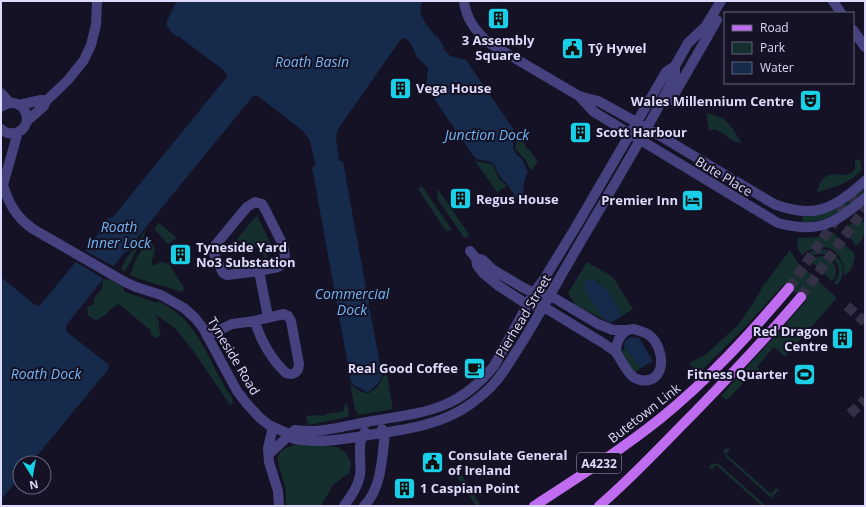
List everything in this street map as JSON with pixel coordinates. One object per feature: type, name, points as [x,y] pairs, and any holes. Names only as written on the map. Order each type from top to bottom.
[{"type":"main road","name":"Butetown Link","points":[[534,506],[619,450],[662,417],[729,356],[789,288]]},
{"type":"main road","name":"A4232","points":[[599,506],[634,474],[726,380],[768,336],[801,297]]},
{"type":"street","points":[[1,129],[8,133],[22,130],[27,121],[44,106],[46,101],[73,74],[88,52],[96,25],[98,1]]},
{"type":"street","name":"Bute Place","points":[[464,1],[467,16],[478,34],[489,43],[579,96],[598,101],[647,128],[774,204],[803,212],[816,211],[838,203],[865,181]]},
{"type":"street","name":"Pierhead Street","points":[[675,66],[675,76],[640,141],[551,296],[500,379],[480,397],[462,410],[445,418],[385,433],[336,440],[318,441],[294,439],[289,434],[294,430],[309,431],[334,428],[429,410],[461,397],[475,387],[494,366],[534,293],[574,230],[666,72],[675,66],[688,43],[705,27],[721,1]]},
{"type":"street","points":[[671,100],[728,1]]},
{"type":"street","points":[[833,1],[840,12]]},
{"type":"street","points":[[854,31],[865,47]]},
{"type":"street","points":[[1,93],[10,105],[25,110],[27,121]]},
{"type":"street","name":"Bute Place","points":[[579,96],[594,112],[778,223],[794,227],[817,227],[826,225],[846,214],[865,198]]},
{"type":"street","points":[[10,105],[41,100],[46,101]]},
{"type":"street","points":[[2,182],[18,132]]},
{"type":"street","name":"Tyneside Road","points":[[2,182],[10,204],[18,217],[33,229],[53,242],[136,287],[161,295],[178,304],[195,318],[241,396],[252,411],[273,427],[289,434]]},
{"type":"street","points":[[255,202],[262,204],[266,211],[282,245],[285,257],[282,264],[278,267],[260,271],[228,275],[223,273],[212,250],[248,207],[255,202]]},
{"type":"street","points":[[473,255],[483,260],[492,269],[534,293],[551,296],[608,329],[634,329],[649,334],[662,355],[659,370],[653,377],[647,380],[632,377],[616,352],[544,307],[528,305],[490,279],[477,264],[473,255]]},
{"type":"street","points":[[260,271],[268,317]]},
{"type":"street","points":[[207,336],[232,324],[255,321],[284,314],[290,318],[299,367],[293,374],[286,373],[276,361],[261,338],[255,321]]},
{"type":"street","points":[[616,352],[618,342],[622,335],[628,330]]},
{"type":"street","points":[[344,506],[355,489],[360,473],[361,436],[373,421],[385,433],[380,471],[373,492],[364,506]]},
{"type":"street","points":[[273,427],[268,448],[270,453],[269,462],[278,491],[279,506]]},
{"type":"street","points":[[270,453],[289,434]]},
{"type":"green space","points":[[706,113],[719,117],[728,123],[742,143],[736,142],[715,129],[709,131]]},
{"type":"green space","points":[[518,134],[526,145],[526,148],[529,149],[538,162],[531,171],[526,161],[515,148]]},
{"type":"green space","points":[[860,159],[862,170],[858,175],[829,189],[817,192],[824,177],[835,174],[846,175],[851,173],[855,169],[855,160]]},
{"type":"green space","points":[[475,161],[492,164],[499,179],[507,186],[497,192]]},
{"type":"green space","points":[[422,186],[452,230],[446,231],[418,189]]},
{"type":"green space","points":[[865,188],[865,192],[844,210],[829,218],[812,222],[802,222],[803,216],[812,216],[837,209]]},
{"type":"green space","points":[[438,189],[470,236],[464,238],[437,198]]},
{"type":"green space","points":[[257,215],[271,245],[265,246],[268,258],[264,259],[263,254],[260,251],[261,248],[255,247],[249,250],[237,239]]},
{"type":"green space","points":[[857,219],[865,223],[865,226],[862,238],[856,246],[844,229]]},
{"type":"green space","points":[[159,223],[177,238],[168,244],[155,230]]},
{"type":"green space","points":[[146,229],[143,238],[125,272],[121,269],[127,257],[134,249]]},
{"type":"green space","points":[[834,233],[840,241],[854,253],[855,259],[851,270],[844,276],[841,259],[837,253],[831,249],[818,247],[802,255],[797,248],[798,238],[819,237]]},
{"type":"green space","points":[[147,240],[152,243],[155,249],[151,266],[162,262],[169,264],[184,288],[183,291],[181,292],[130,275],[134,264]]},
{"type":"green space","points":[[816,249],[823,249],[830,252],[840,260],[843,272],[837,285],[834,283],[838,276],[839,270],[833,259],[827,255],[821,254],[814,255],[807,259],[804,256]]},
{"type":"green space","points":[[790,250],[798,263],[837,298],[785,357],[774,347],[757,367],[760,370],[754,377],[751,375],[727,400],[721,396],[806,301],[784,284],[747,325],[698,374],[689,363],[705,355],[738,325],[763,286]]},
{"type":"green space","points":[[824,256],[831,260],[836,270],[835,278],[832,281],[809,260],[815,257]]},
{"type":"green space","points":[[587,262],[613,277],[633,309],[622,316],[606,288],[603,288],[597,280],[603,319],[575,305],[568,293]]},
{"type":"green space","points":[[106,278],[122,286],[125,292],[157,303],[158,301],[175,311],[184,319],[198,336],[232,398],[233,403],[230,405],[194,352],[175,328],[156,315],[159,322],[161,335],[156,338],[151,335],[150,330],[118,304],[99,319],[96,320],[88,316],[87,307],[94,304],[95,297],[102,290],[103,280]]},
{"type":"green space","points":[[624,345],[641,368],[635,373],[630,368],[621,350],[624,350]]},
{"type":"green space","points":[[387,375],[393,409],[359,415],[355,410],[350,383],[358,390],[364,393],[369,393],[378,386],[383,376]]},
{"type":"green space","points":[[347,402],[348,417],[308,425],[306,416],[323,416],[326,414],[344,411],[344,407]]},
{"type":"green space","points":[[301,444],[337,447],[344,451],[350,460],[351,465],[349,473],[333,485],[321,506],[286,506],[285,487],[278,459],[279,454],[290,446]]},
{"type":"green space","points":[[729,448],[730,450],[726,454],[771,494],[776,488],[779,490],[771,498],[727,458],[724,453],[724,449]]},
{"type":"green space","points":[[713,463],[720,465],[765,505],[762,506],[716,465],[712,470],[709,467]]},
{"type":"green space","points":[[451,466],[458,469],[480,504],[476,506],[456,475],[451,478],[447,469]]},
{"type":"water","points":[[177,1],[423,1],[421,6],[421,15],[426,24],[435,36],[436,35],[444,47],[443,48],[450,56],[466,60],[514,130],[513,149],[522,159],[526,167],[525,168],[528,171],[524,186],[524,197],[526,200],[524,202],[520,197],[518,200],[505,181],[504,182],[492,162],[474,157],[426,87],[428,68],[417,57],[410,42],[405,38],[401,39],[338,129],[336,137],[339,160],[343,162],[382,376],[380,381],[367,392],[355,386],[351,382],[312,167],[315,166],[315,163],[310,141],[303,131],[258,96],[253,96],[138,237],[138,240],[133,248],[125,252],[67,324],[67,332],[108,364],[109,367],[107,372],[38,455],[12,455],[12,487],[1,500],[1,277],[35,305],[39,306],[100,232],[99,231],[105,222],[109,218],[113,217],[226,78],[227,75],[225,71],[178,36],[177,37],[170,31],[171,30],[167,27],[166,23]]},
{"type":"water","points":[[594,279],[603,288],[606,288],[622,316],[611,323],[603,319],[584,289],[586,280]]},
{"type":"water","points":[[631,337],[639,338],[653,361],[641,368],[624,345],[625,341]]},
{"type":"pier","points":[[83,250],[115,267],[106,280],[74,261]]},
{"type":"tunnel","points":[[789,288],[857,189]]},
{"type":"tunnel","points":[[801,297],[865,208]]},
{"type":"tunnel","points":[[847,306],[865,322]]},
{"type":"tunnel","points":[[850,414],[865,400]]},
{"type":"place","name":"3 Assembly Square","points":[[498,18]]},
{"type":"place","name":"Tŷ Hywel","points":[[572,48]]},
{"type":"place","name":"Vega House","points":[[400,88]]},
{"type":"place","name":"Wales Millennium Centre","points":[[810,101]]},
{"type":"place","name":"Scott Harbour","points":[[580,132]]},
{"type":"place","name":"Regus House","points":[[460,199]]},
{"type":"place","name":"Premier Inn","points":[[693,200]]},
{"type":"place","name":"Tyneside Yard No3 Substation","points":[[181,254]]},
{"type":"place","name":"Red Dragon Centre","points":[[843,338]]},
{"type":"place","name":"Real Good Coffee","points":[[474,368]]},
{"type":"place","name":"Fitness Quarter","points":[[804,374]]},
{"type":"place","name":"Consulate General of Ireland","points":[[433,462]]},
{"type":"place","name":"1 Caspian Point","points":[[404,488]]},
{"type":"water label","name":"Roath Basin","points":[[312,61]]},
{"type":"water label","name":"Junction Dock","points":[[487,134]]},
{"type":"water label","name":"Roath Inner Lock","points":[[119,234]]},
{"type":"water label","name":"Commercial Dock","points":[[352,302]]},
{"type":"water label","name":"Roath Dock","points":[[46,373]]}]
